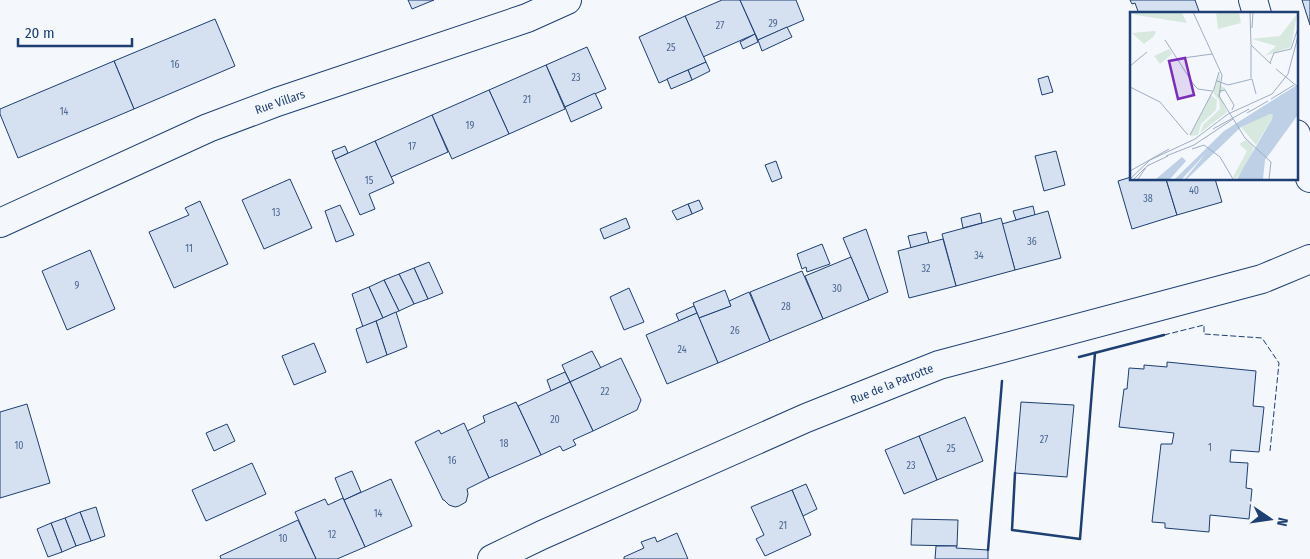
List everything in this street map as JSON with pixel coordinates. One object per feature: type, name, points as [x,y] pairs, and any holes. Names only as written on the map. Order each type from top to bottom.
[{"type":"street","name":"Rue Villars","points":[[0,224],[208,128],[278,102],[527,18],[568,0]]},
{"type":"street","points":[[1253,0],[1257,12]]},
{"type":"street","points":[[1298,140],[1310,178]]},
{"type":"street","name":"Rue de la Patrotte","points":[[492,559],[806,418],[939,365],[1262,279],[1310,259]]},
{"type":"building","points":[[408,0],[434,0],[412,9]]},
{"type":"building","points":[[722,0],[740,0],[755,34],[703,57],[685,16]]},
{"type":"building","points":[[740,0],[796,0],[804,20],[758,40]]},
{"type":"building","points":[[1130,0],[1195,0],[1199,12],[1138,12],[1135,3],[1132,4]]},
{"type":"building","points":[[1302,0],[1310,0],[1310,25]]},
{"type":"building","points":[[685,16],[706,62],[659,83],[639,37]]},
{"type":"building","points":[[215,19],[235,66],[134,109],[114,61]]},
{"type":"building","points":[[787,27],[792,37],[762,51],[758,40]]},
{"type":"building","points":[[755,34],[758,42],[743,49],[740,42]]},
{"type":"building","points":[[587,47],[606,89],[565,107],[546,65]]},
{"type":"building","points":[[114,61],[134,109],[18,158],[0,114],[0,109]]},
{"type":"building","points":[[706,62],[710,71],[692,80],[688,70]]},
{"type":"building","points":[[546,65],[565,109],[509,134],[489,90]]},
{"type":"building","points":[[688,70],[692,80],[671,89],[667,79]]},
{"type":"building","points":[[1048,76],[1053,92],[1042,95],[1038,79]]},
{"type":"building","points":[[489,90],[509,134],[452,159],[432,115]]},
{"type":"building","points":[[595,93],[602,108],[571,122],[565,107]]},
{"type":"building","points":[[432,115],[448,152],[391,177],[375,141]]},
{"type":"building","points":[[375,141],[394,183],[369,194],[375,209],[360,215],[335,159]]},
{"type":"building","points":[[345,146],[348,153],[335,159],[332,151]]},
{"type":"building","points":[[1056,151],[1065,185],[1044,191],[1035,156]]},
{"type":"building","points":[[776,161],[782,178],[772,182],[765,165]]},
{"type":"building","points":[[1130,177],[1130,180],[1166,180],[1177,215],[1132,229],[1118,181]]},
{"type":"building","points":[[290,179],[312,228],[264,249],[242,200]]},
{"type":"building","points":[[1166,180],[1215,180],[1222,202],[1177,215]]},
{"type":"building","points":[[699,200],[703,209],[692,214],[688,204]]},
{"type":"building","points":[[200,201],[228,264],[174,288],[149,232],[189,215],[185,208]]},
{"type":"building","points":[[688,204],[692,214],[677,220],[672,211]]},
{"type":"building","points":[[340,205],[354,235],[336,242],[325,211]]},
{"type":"building","points":[[1033,206],[1035,215],[1016,220],[1013,211]]},
{"type":"building","points":[[1048,211],[1061,258],[1015,270],[1002,224]]},
{"type":"building","points":[[980,213],[982,223],[963,228],[961,218]]},
{"type":"building","points":[[626,218],[630,228],[604,239],[600,229]]},
{"type":"building","points":[[1001,218],[1015,270],[956,286],[942,234]]},
{"type":"building","points":[[866,229],[888,292],[869,300],[843,238]]},
{"type":"building","points":[[926,232],[929,243],[911,248],[908,236]]},
{"type":"building","points":[[943,239],[956,286],[909,298],[898,251]]},
{"type":"building","points":[[822,244],[830,264],[807,272],[806,267],[802,269],[797,254]]},
{"type":"building","points":[[90,250],[115,309],[67,330],[42,271]]},
{"type":"building","points":[[851,257],[869,300],[823,319],[805,276]]},
{"type":"building","points":[[429,262],[443,293],[428,299],[414,268]]},
{"type":"building","points":[[414,268],[428,299],[414,304],[399,274]]},
{"type":"building","points":[[802,271],[823,319],[770,341],[750,292]]},
{"type":"building","points":[[399,274],[414,304],[399,311],[384,280]]},
{"type":"building","points":[[384,280],[399,311],[383,318],[369,287]]},
{"type":"building","points":[[369,287],[383,318],[363,327],[352,294]]},
{"type":"building","points":[[629,288],[644,322],[624,330],[610,297]]},
{"type":"building","points":[[725,290],[731,306],[699,318],[693,303]]},
{"type":"building","points":[[749,292],[770,341],[718,363],[699,318],[731,306],[729,301]]},
{"type":"building","points":[[694,306],[697,313],[679,321],[676,314]]},
{"type":"building","points":[[396,312],[407,347],[387,355],[376,321]]},
{"type":"building","points":[[697,313],[718,363],[667,384],[646,335]]},
{"type":"building","points":[[376,321],[387,355],[367,363],[356,329]]},
{"type":"building","points":[[314,343],[326,372],[294,385],[282,356]]},
{"type":"building","points":[[592,351],[601,368],[570,382],[562,365]]},
{"type":"building","points":[[621,358],[641,400],[637,410],[593,431],[570,382]]},
{"type":"building","points":[[1167,362],[1256,371],[1253,406],[1264,407],[1259,452],[1231,450],[1230,462],[1248,463],[1246,488],[1252,489],[1249,519],[1210,515],[1209,532],[1165,528],[1165,523],[1152,522],[1161,444],[1172,444],[1174,433],[1119,427],[1124,389],[1127,389],[1129,368],[1144,369],[1144,365],[1167,367]]},
{"type":"building","points":[[565,372],[570,382],[551,391],[547,380]]},
{"type":"building","points":[[570,382],[593,431],[573,440],[576,445],[563,451],[560,446],[541,455],[518,406]]},
{"type":"building","points":[[516,402],[541,455],[489,478],[467,431],[485,422],[483,416]]},
{"type":"building","points":[[1021,402],[1074,405],[1067,477],[1015,473]]},
{"type":"building","points":[[27,404],[50,483],[0,498],[0,412]]},
{"type":"building","points":[[965,417],[983,461],[937,480],[919,436]]},
{"type":"building","points":[[464,423],[489,478],[467,489],[466,502],[455,507],[443,500],[415,442],[439,430],[441,434]]},
{"type":"building","points":[[227,424],[235,441],[214,451],[206,433]]},
{"type":"building","points":[[919,436],[937,480],[904,494],[885,450]]},
{"type":"building","points":[[252,463],[266,494],[206,521],[192,490]]},
{"type":"building","points":[[352,471],[361,492],[344,500],[335,478]]},
{"type":"building","points":[[391,479],[412,526],[365,547],[344,500]]},
{"type":"building","points":[[806,484],[817,509],[803,516],[792,490]]},
{"type":"building","points":[[792,490],[811,535],[765,556],[756,539],[764,535],[751,507]]},
{"type":"building","points":[[343,498],[365,547],[337,559],[316,559],[295,512],[325,499],[328,505]]},
{"type":"building","points":[[96,507],[105,536],[91,541],[80,512]]},
{"type":"building","points":[[80,512],[91,541],[76,546],[65,518]]},
{"type":"building","points":[[65,518],[76,546],[62,552],[51,523]]},
{"type":"building","points":[[912,519],[958,520],[957,546],[911,545]]},
{"type":"building","points":[[298,520],[316,559],[221,559],[220,556]]},
{"type":"building","points":[[51,523],[62,552],[48,557],[37,529]]},
{"type":"building","points":[[677,533],[688,559],[624,559],[624,557],[644,548],[641,542],[655,537],[657,542]]},
{"type":"building","points":[[936,546],[957,546],[956,548],[988,550],[988,559],[935,559]]},
{"type":"fence","points":[[1164,335],[1204,325],[1204,334],[1262,338],[1279,363],[1270,451]]},
{"type":"wall","points":[[1079,357],[1164,335]]},
{"type":"wall","points":[[1015,473],[1012,530],[1080,539],[1095,353]]},
{"type":"wall","points":[[988,550],[1002,381]]}]
